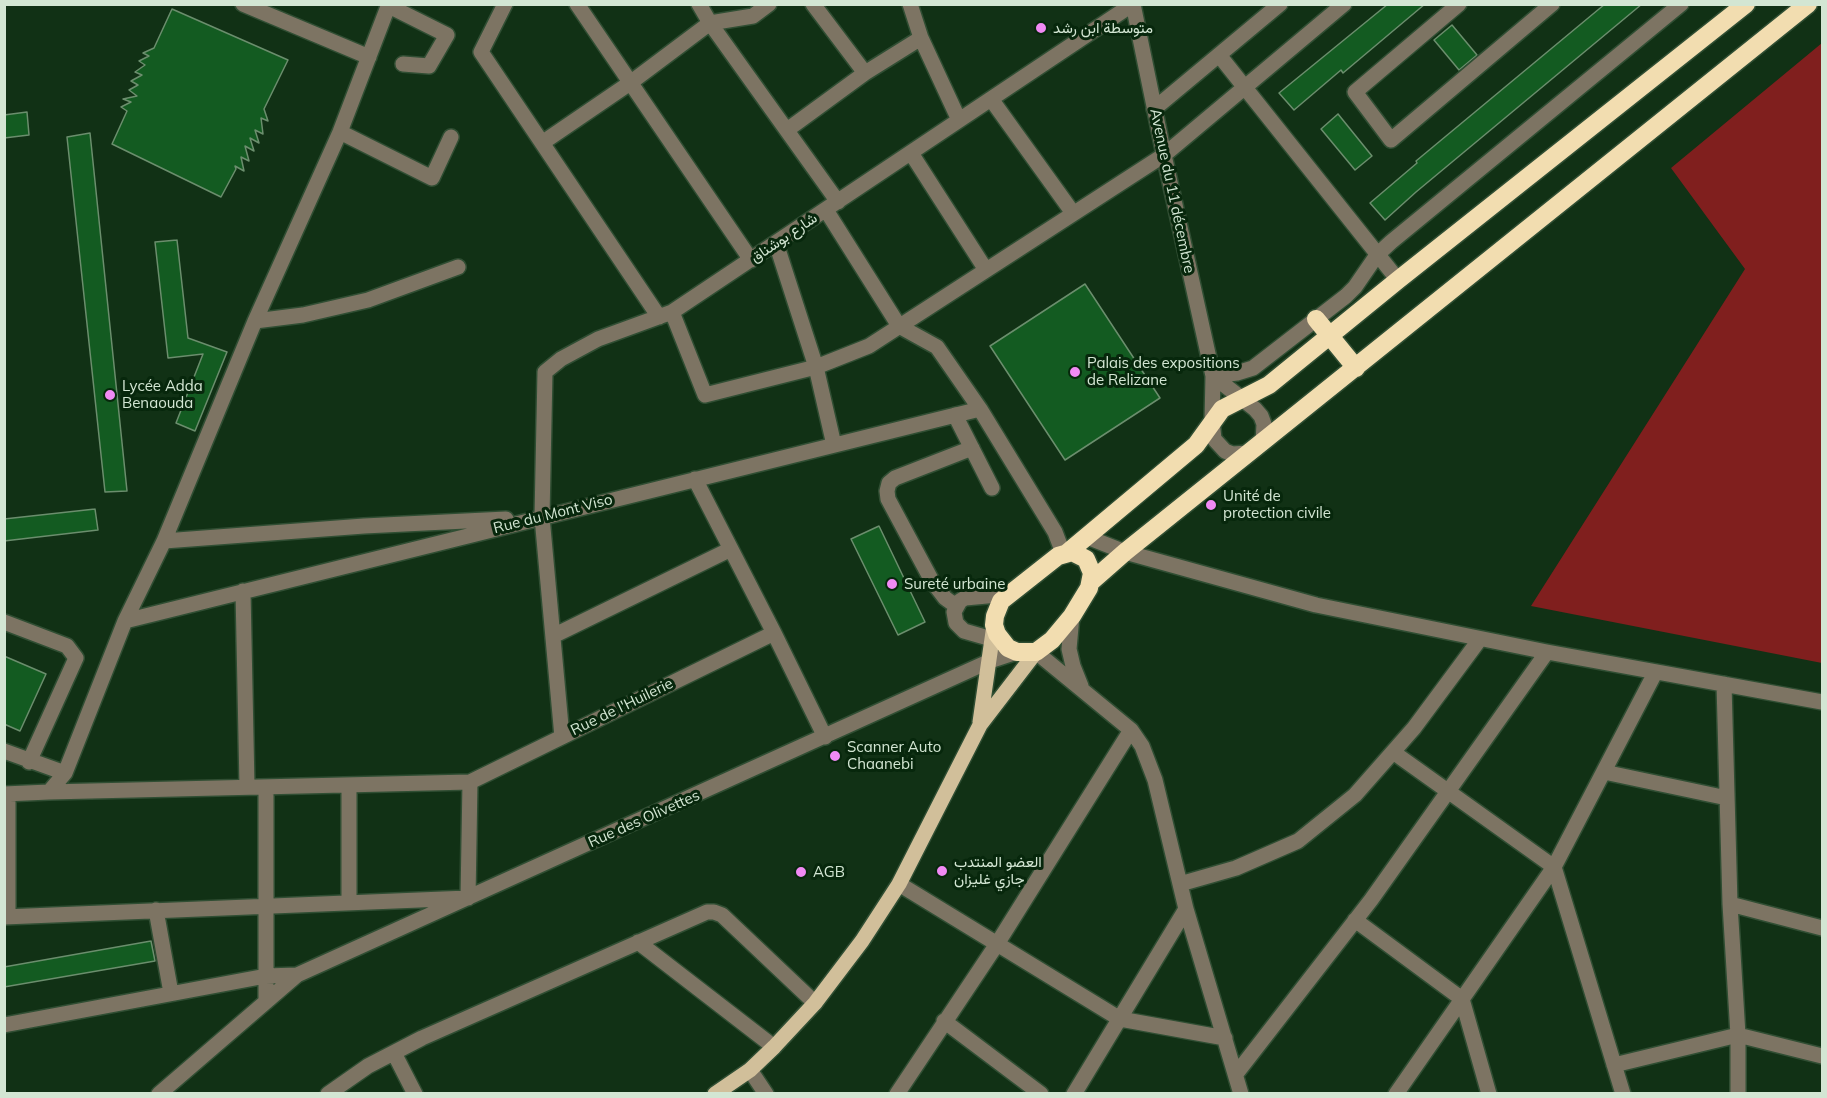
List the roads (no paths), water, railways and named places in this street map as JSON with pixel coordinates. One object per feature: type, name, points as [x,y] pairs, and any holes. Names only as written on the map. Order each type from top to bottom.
[{"type":"highway","points":[[1746,4],[1269,385],[1222,409],[1196,445],[1087,537],[1009,594],[997,607],[1002,640],[1036,652],[1052,640],[1072,616],[1092,581],[1125,552],[1808,4]]},
{"type":"highway","points":[[1316,319],[1356,368]]},
{"type":"highway","points":[[1065,553],[1080,555],[1086,559],[1090,566],[1092,581]]},
{"type":"main road","points":[[980,725],[990,661],[1002,640]]},
{"type":"main road","points":[[715,1094],[750,1070],[774,1047],[815,1003],[862,941],[899,884],[980,725],[1036,652]]},
{"type":"street","points":[[243,4],[258,8],[369,57]]},
{"type":"street","points":[[505,4],[482,52],[542,143],[666,315],[705,395],[816,368],[869,346],[1164,155],[1344,4]]},
{"type":"street","points":[[577,4],[751,260]]},
{"type":"street","points":[[699,4],[710,23],[787,130],[899,326],[937,347],[980,409],[1055,532],[1065,553]]},
{"type":"street","points":[[542,143],[630,83],[710,23],[753,16],[769,4]]},
{"type":"street","points":[[813,4],[865,73]]},
{"type":"street","points":[[910,4],[921,38],[959,120]]},
{"type":"street","name":"شارع بوشناق","points":[[542,517],[545,372],[561,359],[598,339],[666,315],[1133,4]]},
{"type":"street","name":"Avenue du 11 décembre","points":[[1133,4],[1213,376],[1212,420]]},
{"type":"street","points":[[1154,109],[1280,4]]},
{"type":"street","points":[[1459,4],[1355,92],[1391,140],[1552,4]]},
{"type":"street","points":[[1213,376],[1237,374],[1253,368],[1316,319],[1355,287],[1377,255],[1681,4]]},
{"type":"street","points":[[48,792],[65,773],[125,621],[164,541],[255,321],[340,132],[389,5],[447,34],[429,66],[403,64]]},
{"type":"street","points":[[787,130],[865,73],[921,38]]},
{"type":"street","points":[[1219,55],[1398,280]]},
{"type":"street","points":[[991,99],[1073,213]]},
{"type":"street","points":[[340,132],[432,178],[451,137]]},
{"type":"street","points":[[911,153],[986,270]]},
{"type":"street","points":[[776,243],[816,368],[834,445]]},
{"type":"street","points":[[255,321],[303,315],[368,300],[458,267]]},
{"type":"street","points":[[1212,420],[1214,439],[1219,446],[1233,454],[1256,448],[1264,424],[1261,416],[1213,376]]},
{"type":"street","name":"Rue du Mont Viso","points":[[125,621],[980,409]]},
{"type":"street","points":[[955,415],[992,488]]},
{"type":"street","points":[[956,606],[945,598],[932,581],[888,499],[887,491],[889,483],[895,478],[972,448]]},
{"type":"street","points":[[695,479],[825,737]]},
{"type":"street","points":[[164,541],[364,526],[542,517],[562,737]]},
{"type":"street","points":[[1087,537],[1125,552],[1316,605],[1655,673],[1822,702]]},
{"type":"street","points":[[553,636],[731,549]]},
{"type":"street","points":[[243,591],[247,787]]},
{"type":"street","points":[[1002,640],[960,628],[954,618],[956,606],[964,598],[1009,594]]},
{"type":"street","points":[[1072,616],[1069,649],[1082,688]]},
{"type":"street","points":[[4,622],[67,646],[76,658],[29,762]]},
{"type":"street","name":"Rue de l'Huilerie","points":[[470,782],[774,633]]},
{"type":"street","points":[[1180,884],[1236,868],[1298,841],[1355,795],[1414,728],[1480,639]]},
{"type":"street","name":"Rue des Olivettes","points":[[297,975],[990,661],[1002,640]]},
{"type":"street","points":[[1036,652],[1131,730],[1142,746],[1155,780],[1186,909],[1241,1094]]},
{"type":"street","points":[[1236,1074],[1355,920],[1547,652]]},
{"type":"street","points":[[1396,1094],[1554,867],[1655,673]]},
{"type":"street","points":[[1724,684],[1730,904],[1738,1035],[1738,1094]]},
{"type":"street","points":[[897,1094],[997,944],[1131,730]]},
{"type":"street","points":[[4,751],[29,762],[65,773]]},
{"type":"street","points":[[1393,752],[1554,867],[1623,1094]]},
{"type":"street","points":[[1604,772],[1727,798]]},
{"type":"street","points":[[470,782],[468,898],[7,916],[6,794],[247,787],[470,782]]},
{"type":"street","points":[[349,902],[350,784]]},
{"type":"street","points":[[266,787],[266,1002]]},
{"type":"street","points":[[899,884],[1120,1019],[1225,1038]]},
{"type":"street","points":[[1730,904],[1822,928]]},
{"type":"street","points":[[1074,1094],[1186,909]]},
{"type":"street","points":[[156,910],[171,993]]},
{"type":"street","points":[[328,1094],[368,1066],[422,1038],[706,912],[722,915],[815,1003]]},
{"type":"street","points":[[1355,920],[1462,999],[1490,1094]]},
{"type":"street","points":[[638,942],[774,1047]]},
{"type":"street","points":[[7,1026],[266,976],[297,975]]},
{"type":"street","points":[[159,1094],[297,975]]},
{"type":"street","points":[[944,1021],[1041,1094]]},
{"type":"street","points":[[1614,1065],[1738,1035],[1822,1056]]},
{"type":"street","points":[[394,1053],[415,1094]]},
{"type":"street","points":[[750,1070],[766,1094]]},
{"type":"place","name":"متوسطة ابن رشد","points":[[1041,28]]},
{"type":"place","name":"Palais des expositions de Relizane","points":[[1075,372]]},
{"type":"place","name":"Lycée Adda Benaouda","points":[[110,395]]},
{"type":"place","name":"Unité de protection civile","points":[[1211,505]]},
{"type":"place","name":"Sureté urbaine","points":[[892,584]]},
{"type":"place","name":"Scanner Auto Chaanebi","points":[[835,756]]},
{"type":"place","name":"العضو المنتدب جازي غليزان","points":[[942,871]]},
{"type":"place","name":"AGB","points":[[801,872]]}]
